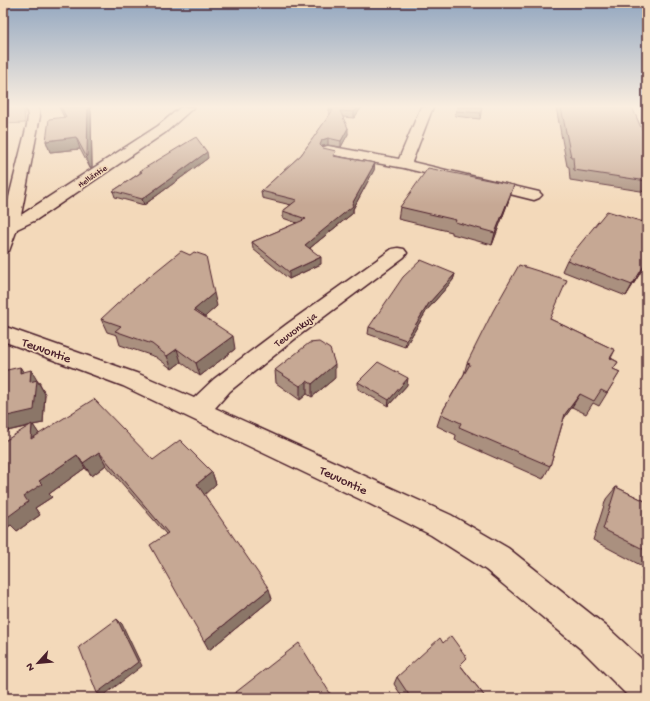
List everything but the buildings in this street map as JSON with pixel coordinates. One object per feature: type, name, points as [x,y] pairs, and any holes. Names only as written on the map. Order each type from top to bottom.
[{"type":"street","points":[[3,247],[10,226],[30,140]]},
{"type":"street","name":"Helläntie","points":[[10,226],[30,217],[146,140]]},
{"type":"street","points":[[404,164],[414,140]]},
{"type":"street","points":[[328,150],[404,164],[534,195]]},
{"type":"street","name":"Teuvonkuja","points":[[197,411],[222,385],[294,329],[398,253]]},
{"type":"street","name":"Teuvontie","points":[[3,333],[131,380],[380,495],[441,525],[497,559],[594,638],[647,689]]}]
